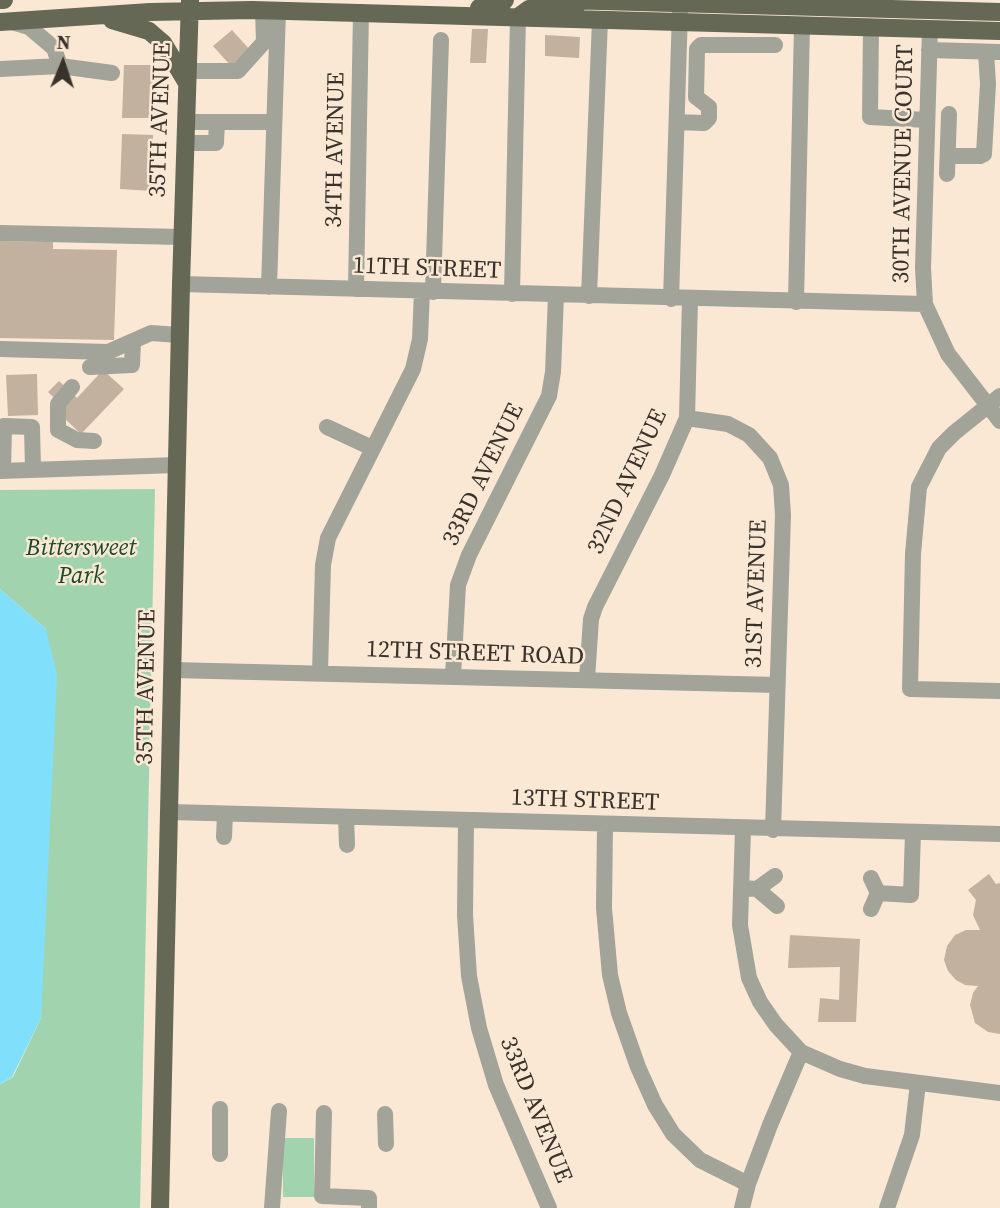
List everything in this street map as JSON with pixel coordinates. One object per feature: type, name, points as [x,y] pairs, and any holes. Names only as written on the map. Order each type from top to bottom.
[{"type":"main road","points":[[424,14],[440,7],[494,8],[499,7],[505,0]]},
{"type":"main road","points":[[565,0],[631,1],[745,24],[1000,31]]},
{"type":"main road","points":[[518,18],[538,6],[582,5],[598,1]]},
{"type":"main road","points":[[5,22],[190,5],[271,11],[600,20],[761,3],[972,6],[1000,12]]},
{"type":"main road","name":"35TH AVENUE","points":[[160,1208],[182,237],[190,5]]},
{"type":"main road","points":[[822,26],[831,18],[890,18],[904,5]]},
{"type":"main road","points":[[88,16],[127,23],[149,31],[163,43],[187,77]]},
{"type":"main road","points":[[930,29],[940,16],[1000,18]]},
{"type":"street","points":[[187,77],[238,71],[264,42],[271,11]]},
{"type":"street","points":[[269,287],[274,122],[271,11]]},
{"type":"street","name":"34TH AVENUE","points":[[356,289],[361,12]]},
{"type":"street","points":[[671,299],[680,13]]},
{"type":"street","points":[[320,672],[323,565],[328,538],[413,369],[420,339],[427,291],[443,40],[447,15]]},
{"type":"street","points":[[512,294],[518,18]]},
{"type":"street","points":[[589,296],[600,20]]},
{"type":"street","points":[[5,22],[29,27],[54,48],[60,66]]},
{"type":"street","points":[[734,43],[745,24]]},
{"type":"street","points":[[796,302],[808,72],[802,25]]},
{"type":"street","points":[[871,27],[870,117],[927,120]]},
{"type":"street","name":"30TH AVENUE COURT","points":[[930,29],[923,268],[925,304],[948,354],[994,401],[1000,421]]},
{"type":"street","points":[[677,122],[704,123],[709,118],[709,107],[696,97],[697,49],[706,43],[775,45]]},
{"type":"street","points":[[929,50],[993,52],[988,84],[984,154],[948,156]]},
{"type":"street","points":[[0,69],[60,66],[112,74]]},
{"type":"street","points":[[947,174],[948,114]]},
{"type":"street","points":[[186,122],[274,122]]},
{"type":"street","points":[[185,143],[216,143],[217,122]]},
{"type":"street","points":[[0,233],[182,237]]},
{"type":"street","name":"11TH STREET","points":[[181,284],[690,299]]},
{"type":"street","name":"33RD AVENUE","points":[[453,676],[458,585],[469,555],[549,396],[553,372],[556,295]]},
{"type":"street","points":[[690,299],[925,304]]},
{"type":"street","name":"32ND AVENUE","points":[[587,679],[591,618],[595,607],[662,475],[687,418],[690,299]]},
{"type":"street","points":[[0,349],[108,352],[151,333],[180,335]]},
{"type":"street","points":[[90,367],[132,365],[133,341]]},
{"type":"street","points":[[72,387],[58,404],[58,430],[77,440],[94,441]]},
{"type":"street","points":[[994,401],[939,448],[919,487],[913,554],[910,689],[1000,691]]},
{"type":"street","name":"31ST AVENUE","points":[[687,418],[728,424],[749,435],[770,458],[780,485],[783,515],[773,830]]},
{"type":"street","points":[[33,470],[32,427],[4,426],[2,471],[33,470],[177,465]]},
{"type":"street","points":[[327,427],[372,448]]},
{"type":"street","name":"12TH STREET ROAD","points":[[172,670],[777,685]]},
{"type":"street","name":"13TH STREET","points":[[170,812],[1000,834]]},
{"type":"street","points":[[224,837],[225,814]]},
{"type":"street","points":[[346,817],[347,845]]},
{"type":"street","name":"33RD AVENUE","points":[[466,820],[465,915],[469,976],[478,1028],[496,1085],[549,1208]]},
{"type":"street","points":[[605,825],[604,908],[610,975],[619,1013],[638,1067],[655,1105],[673,1134],[700,1160],[748,1184]]},
{"type":"street","points":[[743,829],[749,889],[740,925],[748,978],[776,1025],[801,1052],[840,1069],[865,1076],[1000,1093]]},
{"type":"street","points":[[871,909],[874,886],[911,895],[913,832]]},
{"type":"street","points":[[749,889],[775,876]]},
{"type":"street","points":[[749,889],[777,906]]},
{"type":"street","points":[[742,1208],[769,1125],[801,1052]]},
{"type":"street","points":[[887,1208],[912,1135],[918,1083]]},
{"type":"street","points":[[220,1109],[220,1154]]},
{"type":"street","points":[[272,1208],[279,1111]]},
{"type":"street","points":[[324,1112],[321,1202],[369,1198],[369,1208]]},
{"type":"street","points":[[385,1114],[386,1144]]},
{"type":"green space","name":"Bittersweet Park","points":[[155,489],[140,1208],[0,1208],[0,1084],[13,1077],[41,1018],[46,629],[0,589],[0,490]]},
{"type":"green space","points":[[283,1138],[314,1138],[314,1197],[283,1197]]},
{"type":"water","points":[[0,589],[46,629],[57,675],[41,1018],[12,1077],[0,1084]]},
{"type":"building","points":[[472,29],[488,29],[486,63],[470,63]]},
{"type":"building","points":[[232,30],[250,50],[231,66],[213,46]]},
{"type":"building","points":[[545,35],[580,37],[579,58],[545,56]]},
{"type":"building","points":[[124,65],[154,65],[153,118],[122,118]]},
{"type":"building","points":[[122,134],[153,135],[152,191],[120,189]]},
{"type":"building","points":[[0,241],[53,242],[53,249],[117,250],[114,340],[0,338]]},
{"type":"building","points":[[103,370],[124,389],[81,434],[61,415],[66,409],[48,392],[59,381],[77,398]]},
{"type":"building","points":[[37,374],[38,415],[8,416],[6,375]]},
{"type":"building","points":[[989,874],[996,884],[1000,883],[1000,1034],[988,1032],[975,1023],[970,1005],[978,986],[965,985],[956,980],[948,971],[944,960],[947,946],[955,935],[966,930],[980,930],[973,915],[976,900],[968,890]]},
{"type":"building","points":[[790,935],[860,939],[856,1022],[818,1022],[820,998],[839,1000],[840,967],[788,968]]}]
